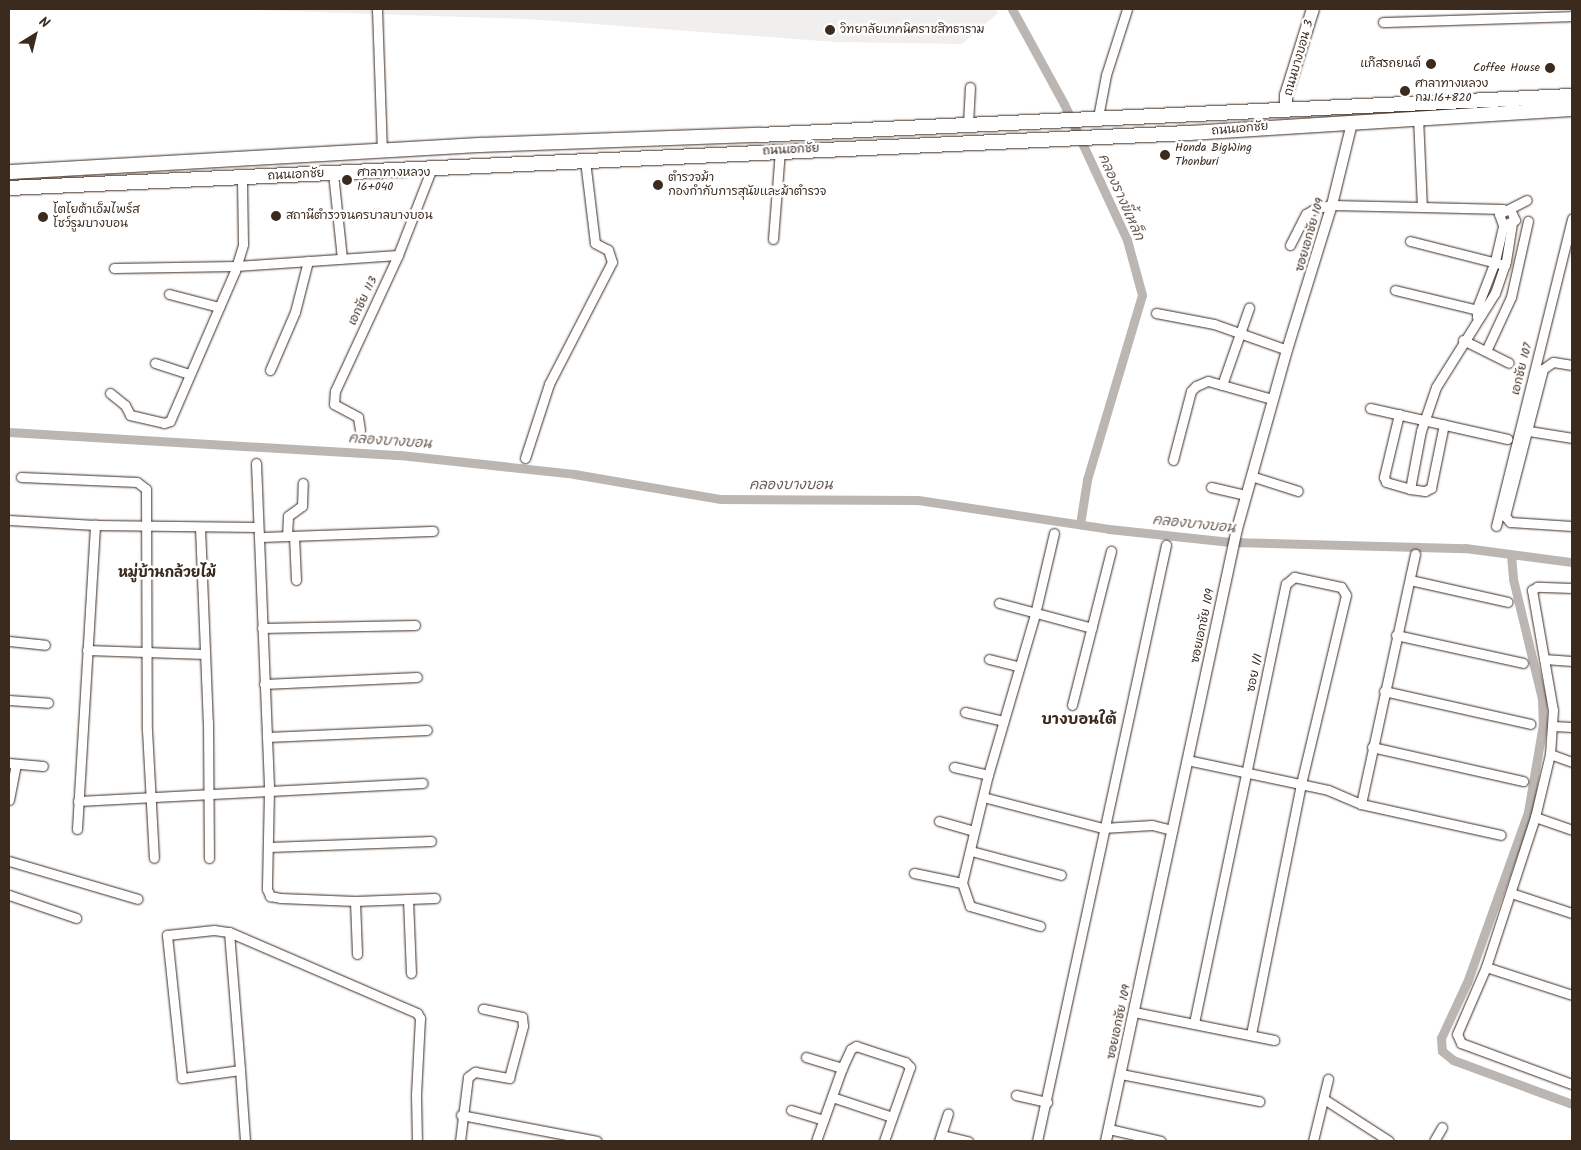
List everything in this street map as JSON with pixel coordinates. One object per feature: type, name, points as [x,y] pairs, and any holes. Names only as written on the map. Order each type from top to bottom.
[{"type":"main road","name":"ถนนบางบอน 3","points":[[1286,108],[1286,95],[1313,9]]},
{"type":"main road","name":"ถนนเอกชัย","points":[[9,172],[382,151],[1572,96]]},
{"type":"main road","points":[[1494,99],[1496,113]]},
{"type":"main road","points":[[1285,125],[1286,108]]},
{"type":"main road","name":"ถนนเอกชัย","points":[[9,188],[1057,137],[1189,133],[1285,125],[1352,123],[1418,117],[1572,109]]},
{"type":"street","points":[[377,9],[382,151]]},
{"type":"street","points":[[1094,117],[1127,9]]},
{"type":"street","points":[[1382,22],[1572,16]]},
{"type":"street","points":[[968,124],[970,87]]},
{"type":"street","points":[[1418,117],[1422,207]]},
{"type":"street","name":"ซอยเอกชัย 109","points":[[1106,1141],[1237,529],[1286,350],[1332,205],[1352,123]]},
{"type":"street","points":[[773,239],[780,151]]},
{"type":"street","points":[[525,458],[550,384],[612,262],[608,250],[595,243],[585,160]]},
{"type":"street","name":"เอกชัย 113","points":[[360,430],[358,417],[338,409],[333,398],[398,256],[432,168]]},
{"type":"street","points":[[333,173],[342,259]]},
{"type":"street","points":[[110,393],[125,405],[130,415],[164,423],[172,416],[188,374],[236,266],[242,244],[242,177]]},
{"type":"street","points":[[1290,245],[1306,214],[1332,205],[1506,209],[1527,200]]},
{"type":"street","points":[[1506,209],[1499,220],[1508,224]]},
{"type":"street","points":[[1480,312],[1508,224],[1515,216],[1506,209]]},
{"type":"street","name":"เอกชัย 107","points":[[1496,526],[1572,218]]},
{"type":"street","points":[[1486,351],[1511,297],[1528,221]]},
{"type":"street","points":[[1410,489],[1424,419],[1441,375],[1480,312],[1505,265],[1508,224]]},
{"type":"street","points":[[1410,241],[1505,265]]},
{"type":"street","points":[[114,268],[236,266],[398,256]]},
{"type":"street","points":[[270,370],[295,312],[308,262]]},
{"type":"street","points":[[1395,290],[1480,312]]},
{"type":"street","points":[[169,294],[219,306]]},
{"type":"street","points":[[1222,385],[1249,308]]},
{"type":"street","points":[[1156,313],[1195,320],[1240,333],[1286,350]]},
{"type":"street","points":[[1463,340],[1509,363]]},
{"type":"street","points":[[156,362],[188,374]]},
{"type":"street","points":[[1572,365],[1546,363],[1506,520],[1572,526]]},
{"type":"street","points":[[1172,460],[1191,392],[1196,386],[1208,381],[1272,399]]},
{"type":"street","points":[[1370,408],[1508,439]]},
{"type":"street","points":[[1399,414],[1384,478],[1386,482],[1410,489],[1425,491],[1432,488],[1444,424]]},
{"type":"street","points":[[1529,431],[1572,438]]},
{"type":"street","points":[[256,463],[269,790],[267,889],[270,896],[355,901],[435,898]]},
{"type":"street","points":[[1251,476],[1298,491]]},
{"type":"street","points":[[21,477],[137,482],[146,489],[144,526],[146,654],[150,797],[154,858]]},
{"type":"street","points":[[296,580],[288,516],[302,506],[303,483]]},
{"type":"street","points":[[1211,487],[1246,495]]},
{"type":"street","points":[[9,520],[95,525],[258,527]]},
{"type":"street","points":[[77,829],[95,525]]},
{"type":"street","points":[[200,527],[205,654],[209,858]]},
{"type":"street","points":[[259,537],[433,531]]},
{"type":"street","points":[[1040,926],[970,906],[962,882],[988,775],[1018,666],[1035,614],[1054,532]]},
{"type":"street","points":[[1037,1141],[1047,1102],[1103,828],[1166,546]]},
{"type":"street","points":[[1072,705],[1111,551]]},
{"type":"street","points":[[1360,804],[1415,554]]},
{"type":"street","name":"ซอย 1/1","points":[[1194,1023],[1289,579],[1294,578],[1341,587],[1346,595],[1301,784]]},
{"type":"street","points":[[1410,580],[1508,602]]},
{"type":"street","points":[[1572,588],[1537,587],[1532,590],[1554,726],[1550,754],[1535,817],[1511,893],[1486,968],[1457,1040],[1572,1084]]},
{"type":"street","points":[[999,602],[1035,614],[1092,628]]},
{"type":"street","points":[[262,628],[415,625]]},
{"type":"street","points":[[1396,635],[1523,663]]},
{"type":"street","points":[[9,641],[45,645]]},
{"type":"street","points":[[87,650],[146,654],[205,654]]},
{"type":"street","points":[[989,659],[1018,666]]},
{"type":"street","points":[[1544,659],[1572,660]]},
{"type":"street","points":[[264,684],[417,677]]},
{"type":"street","points":[[1384,691],[1530,724]]},
{"type":"street","points":[[9,700],[48,703]]},
{"type":"street","points":[[965,712],[1003,722]]},
{"type":"street","points":[[1554,726],[1572,727]]},
{"type":"street","points":[[267,736],[427,730]]},
{"type":"street","points":[[1372,747],[1523,781]]},
{"type":"street","points":[[1550,754],[1572,762]]},
{"type":"street","points":[[1187,760],[1328,790],[1360,804],[1501,835]]},
{"type":"street","points":[[9,800],[13,764],[43,766]]},
{"type":"street","points":[[954,767],[988,775]]},
{"type":"street","points":[[78,801],[423,783]]},
{"type":"street","points":[[1251,1035],[1301,784]]},
{"type":"street","points":[[983,797],[1103,828],[1138,824],[1172,830]]},
{"type":"street","points":[[1535,817],[1572,830]]},
{"type":"street","points":[[939,821],[974,831]]},
{"type":"street","points":[[269,847],[431,841]]},
{"type":"street","points":[[971,851],[1061,875]]},
{"type":"street","points":[[9,861],[138,899]]},
{"type":"street","points":[[914,873],[962,882]]},
{"type":"street","points":[[1511,893],[1572,913]]},
{"type":"street","points":[[9,895],[76,918]]},
{"type":"street","points":[[408,899],[411,973]]},
{"type":"street","points":[[355,901],[357,954]]},
{"type":"street","points":[[240,1070],[182,1078],[167,935],[214,930],[229,932],[418,1013],[420,1018],[416,1095],[417,1141]]},
{"type":"street","points":[[229,932],[245,1141]]},
{"type":"street","points":[[1486,968],[1572,996]]},
{"type":"street","points":[[460,1141],[464,1091],[471,1073],[507,1079],[511,1075],[523,1026],[522,1017],[483,1009]]},
{"type":"street","points":[[1134,1012],[1274,1040]]},
{"type":"street","points":[[816,1141],[850,1049],[856,1046],[908,1064],[884,1141]]},
{"type":"street","points":[[806,1057],[842,1068]]},
{"type":"street","points":[[1121,1074],[1259,1101]]},
{"type":"street","points":[[1313,1141],[1328,1079]]},
{"type":"street","points":[[1016,1095],[1047,1102]]},
{"type":"street","points":[[832,1096],[892,1117]]},
{"type":"street","points":[[1324,1099],[1390,1141]]},
{"type":"street","points":[[790,1110],[824,1120]]},
{"type":"street","points":[[948,1113],[940,1138],[968,1141]]},
{"type":"street","points":[[461,1115],[597,1141]]},
{"type":"street","points":[[1434,1141],[1442,1127]]},
{"type":"street","points":[[1109,1129],[1161,1141]]},
{"type":"shaded area","name":"วิทยาลัยเทคนิคราชสิทธาราม","points":[[226,9],[996,9],[998,13],[962,44],[835,42],[528,19]]},
{"type":"waterway","name":"คลองรางขี้เหล็ก","points":[[1012,9],[1064,104],[1127,240],[1142,295],[1087,480],[1080,524]]},
{"type":"waterway","name":"คลองบางบอน","points":[[9,432],[400,455],[574,474],[721,499],[918,500],[1109,529],[1230,542],[1465,548],[1572,562]]},
{"type":"waterway","points":[[1511,555],[1513,579],[1542,699],[1543,724],[1528,812],[1467,982],[1441,1038],[1442,1051],[1453,1060],[1572,1104]]},
{"type":"place","name":"วิทยาลัยเทคนิคราชสิทธาราม","points":[[830,30]]},
{"type":"place","name":"แก๊สรถยนต์","points":[[1431,64]]},
{"type":"place","name":"Coffee House","points":[[1550,68]]},
{"type":"place","name":"ศาลาทางหลวง กม.16+820","points":[[1405,91]]},
{"type":"place","name":"Honda BigWing Thonburi","points":[[1165,155]]},
{"type":"place","name":"ศาลาทางหลวง 16+040","points":[[347,180]]},
{"type":"place","name":"ตำรวจม้า กองกำกับการสุนัขและม้าตำรวจ","points":[[658,185]]},
{"type":"place","name":"สถานีตำรวจนครบาลบางบอน","points":[[276,216]]},
{"type":"place","name":"โตโยต้าเอ็มไพร์ส โชว์รูมบางบอน","points":[[43,217]]},
{"type":"district","name":"หมู่บ้านกล้วยไม้","points":[[167,573]]},
{"type":"district","name":"บางบอนใต้","points":[[1079,721]]}]
